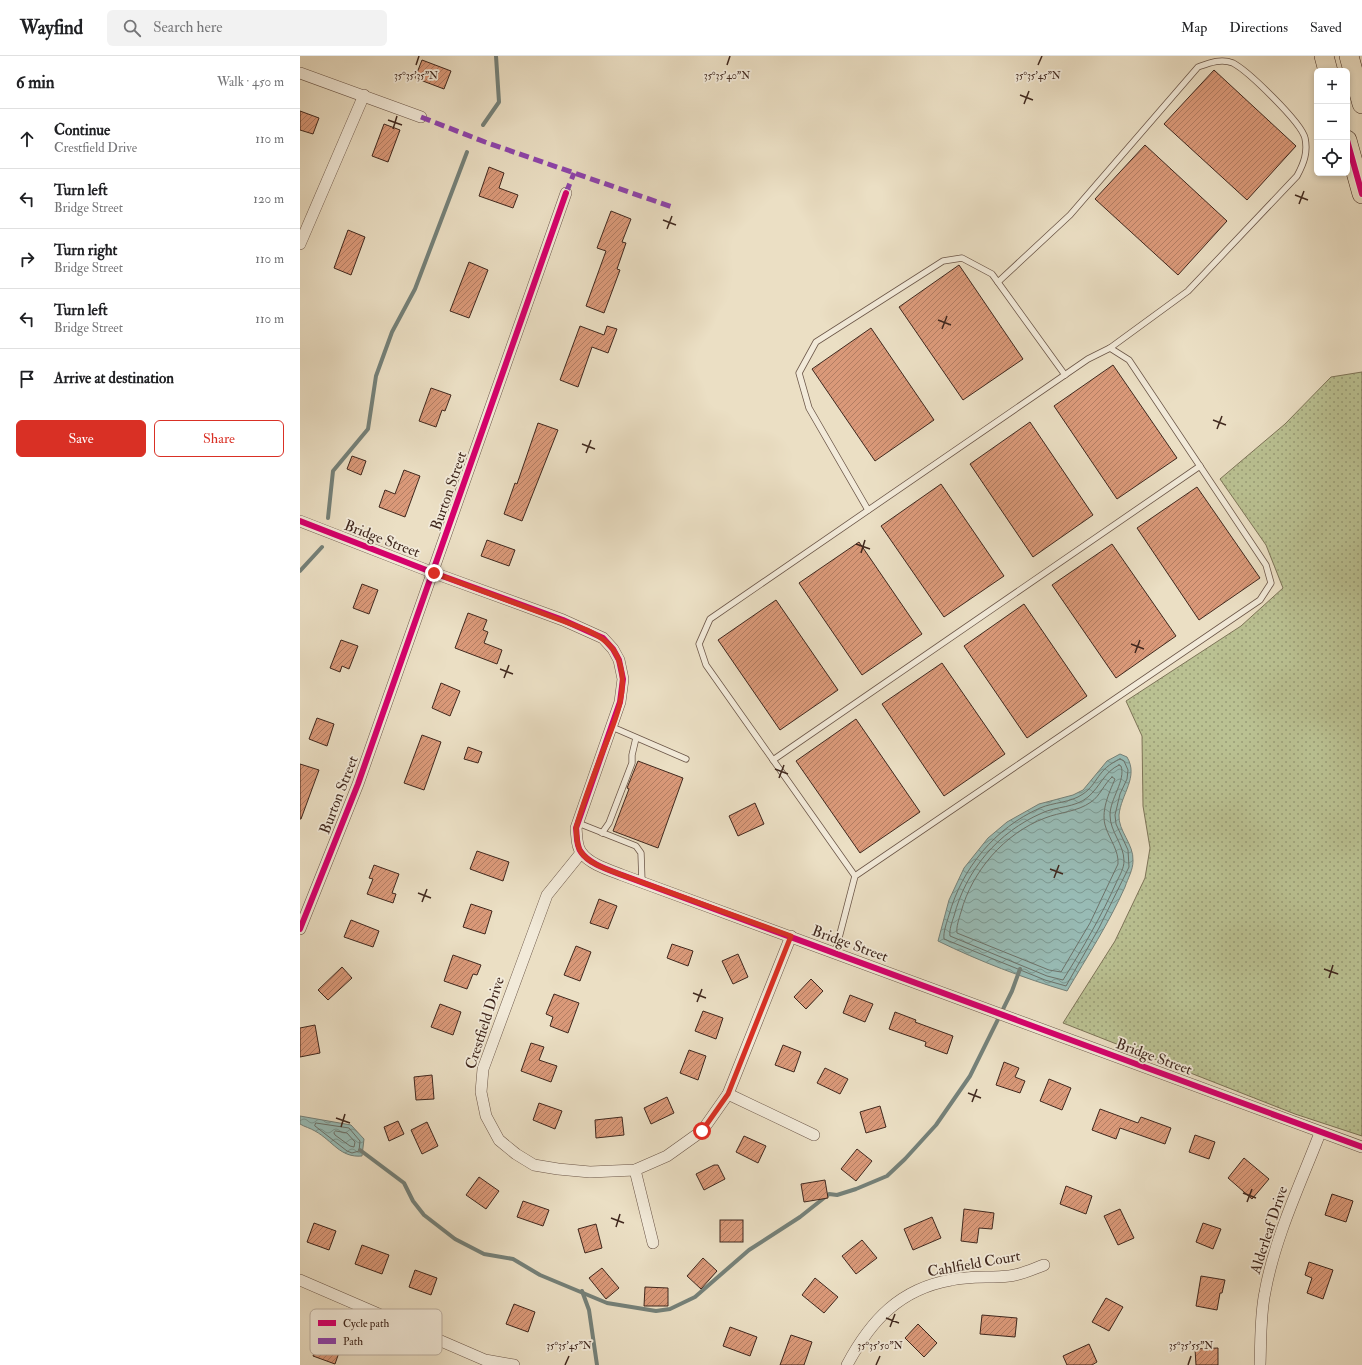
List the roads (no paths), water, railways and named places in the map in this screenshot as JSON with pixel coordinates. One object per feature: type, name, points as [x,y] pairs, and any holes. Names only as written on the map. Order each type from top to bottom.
[{"type":"highway","points":[[1324,56],[1327,68]]},
{"type":"highway","points":[[1349,56],[1362,104]]},
{"type":"highway","points":[[1350,151],[1362,194]]},
{"type":"street","points":[[300,72],[421,117]]},
{"type":"street","points":[[300,244],[364,95]]},
{"type":"street","name":"Burton Street","points":[[300,929],[358,784],[434,573],[566,193]]},
{"type":"street","name":"Bridge Street","points":[[300,521],[434,573],[563,620],[603,638],[613,649],[619,660],[623,679],[620,702],[578,823],[578,845],[581,853],[601,866],[1320,1133],[1362,1147]]},
{"type":"street","name":"Crestfield Drive","points":[[581,853],[547,896],[492,1041],[483,1069],[481,1092],[486,1116],[499,1140],[516,1154],[534,1165],[590,1172],[635,1170],[667,1156],[702,1131],[728,1094],[791,936]]},
{"type":"street","points":[[728,1094],[814,1135]]},
{"type":"street","name":"Alderleaf Drive","points":[[1260,1365],[1261,1325],[1264,1299],[1273,1255],[1320,1133]]},
{"type":"street","points":[[635,1170],[653,1243]]},
{"type":"street","name":"Cahlfield Court","points":[[847,1365],[872,1325],[894,1304],[914,1291],[952,1280],[1011,1276],[1044,1265]]},
{"type":"street","points":[[300,1280],[364,1309]]},
{"type":"street","points":[[442,1344],[484,1363],[514,1365]]},
{"type":"lane","points":[[855,876],[706,665],[699,644],[710,619],[1088,359],[1110,348],[1188,292],[1297,176],[1304,163],[1306,149],[1305,136],[1284,108],[1253,79],[1232,63],[1213,61],[1198,67],[1070,215],[998,282]]},
{"type":"lane","points":[[868,510],[809,408],[799,373],[816,342],[943,261],[962,258],[992,274],[1065,375]]},
{"type":"lane","points":[[835,953],[855,876],[1260,600],[1271,583],[1266,565],[1128,360],[1110,348]]},
{"type":"lane","points":[[773,760],[1200,466]]},
{"type":"lane","points":[[612,727],[686,759]]},
{"type":"lane","points":[[602,833],[609,823],[632,763],[632,755],[636,738]]},
{"type":"lane","points":[[578,823],[636,846],[641,853],[642,882]]},
{"type":"water","points":[[1120,754],[1127,757],[1131,772],[1128,786],[1120,807],[1119,821],[1133,855],[1132,868],[1112,914],[1067,991],[1001,969],[938,941],[949,900],[964,868],[988,838],[1007,822],[1039,804],[1073,795],[1083,790],[1107,761]]},
{"type":"water","points":[[300,1116],[351,1125],[364,1139],[362,1156],[354,1156],[342,1152],[321,1135],[300,1124]]},
{"type":"waterway","points":[[483,125],[499,102],[496,56]]},
{"type":"waterway","points":[[328,518],[333,471],[368,429],[376,376],[392,332],[415,289],[467,152]]},
{"type":"waterway","points":[[300,571],[322,547]]},
{"type":"waterway","points":[[360,1150],[404,1183],[413,1201],[424,1215],[455,1239],[484,1254],[513,1259],[540,1275],[607,1303],[656,1311],[670,1309],[695,1297],[749,1250],[800,1217],[829,1194],[837,1195],[887,1176],[905,1159],[936,1125],[970,1076],[1012,991],[1020,969]]},
{"type":"waterway","points":[[582,1291],[589,1310],[597,1365]]}]
